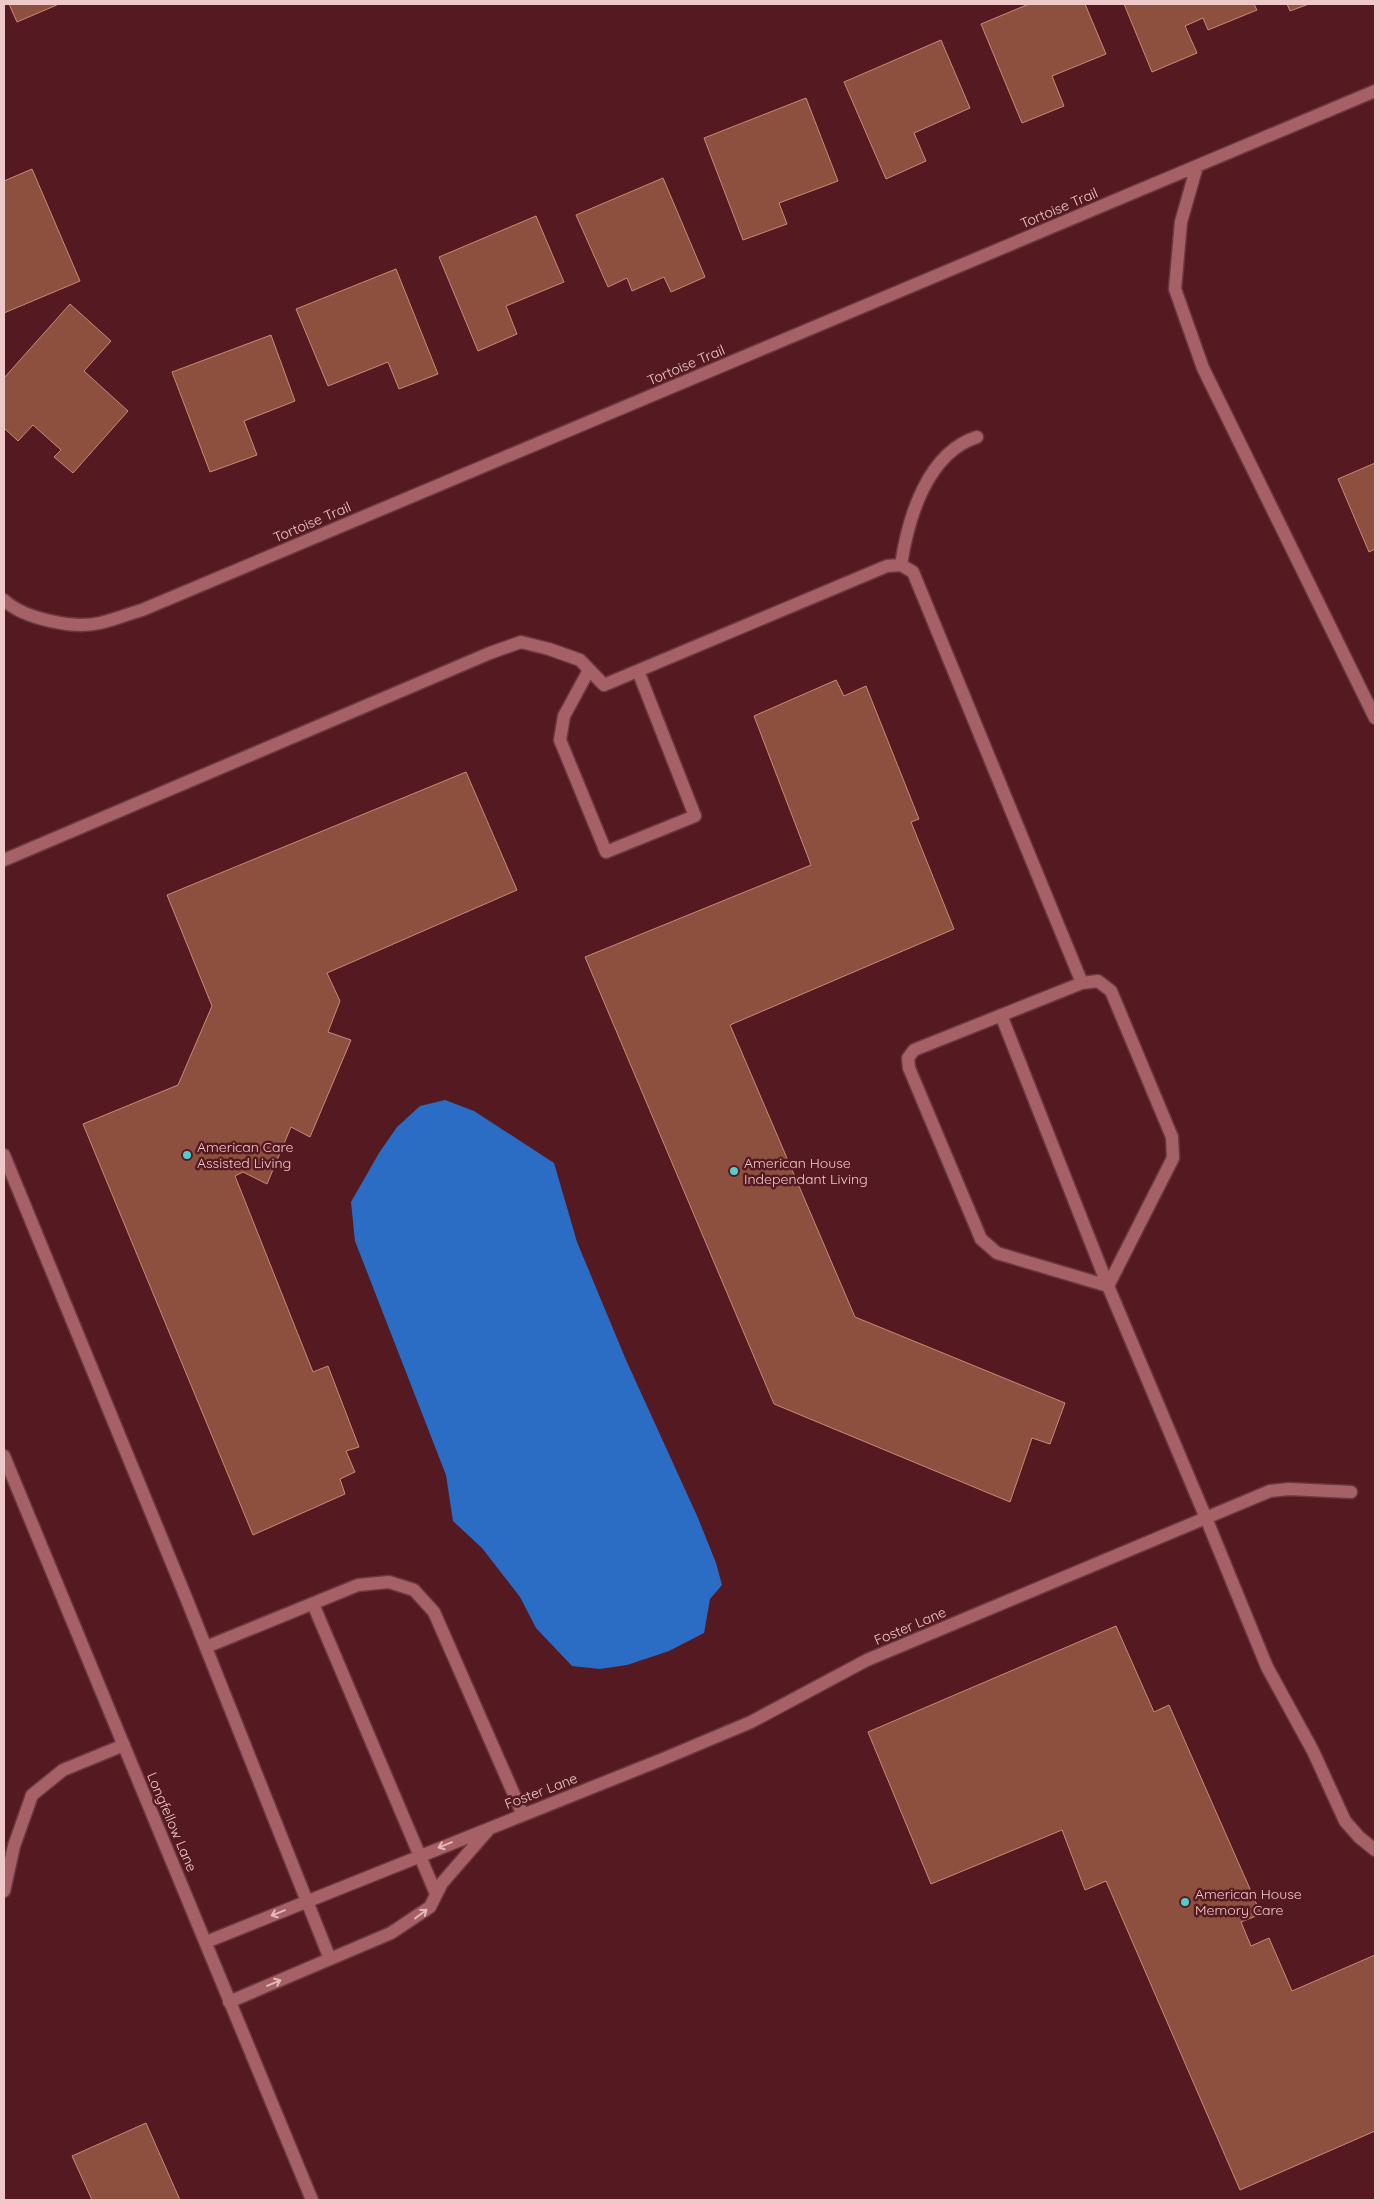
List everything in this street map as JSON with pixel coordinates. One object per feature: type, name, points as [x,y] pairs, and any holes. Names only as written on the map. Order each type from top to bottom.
[{"type":"street","name":"Tortoise Trail","points":[[4,600],[10,606],[52,622],[99,624],[142,610],[1375,91]]},
{"type":"street","points":[[1197,166],[1181,222],[1175,289],[1203,368],[1375,718]]},
{"type":"street","points":[[901,566],[905,538],[928,481],[942,459],[962,442],[977,437]]},
{"type":"street","points":[[4,860],[490,653],[522,642],[580,660],[604,685],[887,566],[901,566],[914,572],[1082,983]]},
{"type":"street","points":[[589,670],[564,716],[560,740],[606,852],[695,816],[638,671]]},
{"type":"street","points":[[1098,981],[1111,991],[1172,1138],[1173,1158],[1108,1286],[997,1253],[981,1239],[909,1068],[908,1058],[914,1050],[1082,983],[1098,981]]},
{"type":"street","points":[[1001,1015],[1108,1286],[1267,1667],[1313,1751],[1345,1820],[1359,1837],[1375,1850]]},
{"type":"street","points":[[4,1155],[206,1647],[330,1959]]},
{"type":"street","name":"Longfellow Lane","points":[[4,1456],[312,2200]]},
{"type":"street","name":"Foster Lane","points":[[206,1942],[751,1722],[867,1660],[1270,1491],[1289,1489],[1351,1492]]},
{"type":"street","points":[[206,1647],[358,1585],[389,1582],[414,1590],[434,1612],[523,1815]]},
{"type":"street","points":[[313,1604],[436,1894]]},
{"type":"street","points":[[4,1891],[14,1846],[32,1795],[63,1770],[124,1745]]},
{"type":"street","name":"Foster Lane","points":[[230,2002],[391,1933],[412,1921],[430,1907],[436,1894],[456,1866],[491,1827]]},
{"type":"water","points":[[445,1100],[474,1111],[554,1163],[577,1242],[626,1360],[698,1518],[716,1563],[722,1585],[710,1599],[704,1633],[669,1651],[627,1665],[600,1669],[572,1666],[536,1628],[520,1597],[482,1548],[453,1521],[446,1475],[355,1241],[351,1202],[379,1153],[397,1127],[420,1106]]},
{"type":"building","points":[[9,4],[59,4],[17,22]]},
{"type":"building","points":[[1029,4],[1085,4],[1106,54],[1052,76],[1064,106],[1022,123],[981,24]]},
{"type":"building","points":[[1124,4],[1254,4],[1257,10],[1208,30],[1203,18],[1185,26],[1197,53],[1152,72]]},
{"type":"building","points":[[1287,4],[1309,4],[1290,11]]},
{"type":"building","points":[[941,40],[970,108],[914,133],[926,161],[886,179],[844,82]]},
{"type":"building","points":[[806,98],[838,181],[779,203],[787,224],[743,240],[704,138]]},
{"type":"building","points":[[32,169],[80,281],[4,313],[4,181]]},
{"type":"building","points":[[663,178],[705,277],[671,292],[664,277],[632,291],[627,278],[608,287],[576,215]]},
{"type":"building","points":[[536,216],[564,282],[506,306],[517,334],[478,351],[439,257]]},
{"type":"building","points":[[396,269],[438,374],[399,389],[388,362],[328,386],[296,309]]},
{"type":"building","points":[[70,304],[111,341],[84,371],[128,411],[73,473],[54,457],[61,450],[33,425],[18,441],[4,428],[4,378]]},
{"type":"building","points":[[271,335],[295,401],[244,421],[257,455],[210,472],[172,372]]},
{"type":"building","points":[[1375,463],[1375,549],[1369,552],[1338,479]]},
{"type":"building","name":"American House Independant Living","points":[[836,680],[844,696],[866,686],[919,819],[911,822],[954,929],[730,1025],[855,1317],[1065,1403],[1050,1444],[1032,1438],[1010,1502],[774,1404],[585,957],[811,865],[754,716]]},
{"type":"building","name":"American Care Assisted Living","points":[[466,772],[517,890],[327,973],[340,1001],[328,1032],[351,1040],[310,1137],[291,1127],[267,1184],[243,1172],[235,1176],[313,1372],[328,1366],[359,1447],[346,1451],[355,1472],[340,1479],[345,1494],[253,1535],[83,1124],[178,1085],[212,1006],[167,895]]},
{"type":"building","name":"American House Memory Care","points":[[1116,1626],[1154,1712],[1169,1705],[1261,1914],[1241,1922],[1251,1946],[1269,1938],[1292,1991],[1375,1955],[1375,2131],[1240,2190],[1106,1881],[1085,1890],[1062,1830],[931,1884],[868,1732]]},
{"type":"building","points":[[146,2123],[180,2200],[92,2200],[72,2156]]},
{"type":"place","name":"American Care Assisted Living","points":[[187,1155]]},
{"type":"place","name":"American House Independant Living","points":[[734,1171]]},
{"type":"place","name":"American House Memory Care","points":[[1185,1902]]}]
